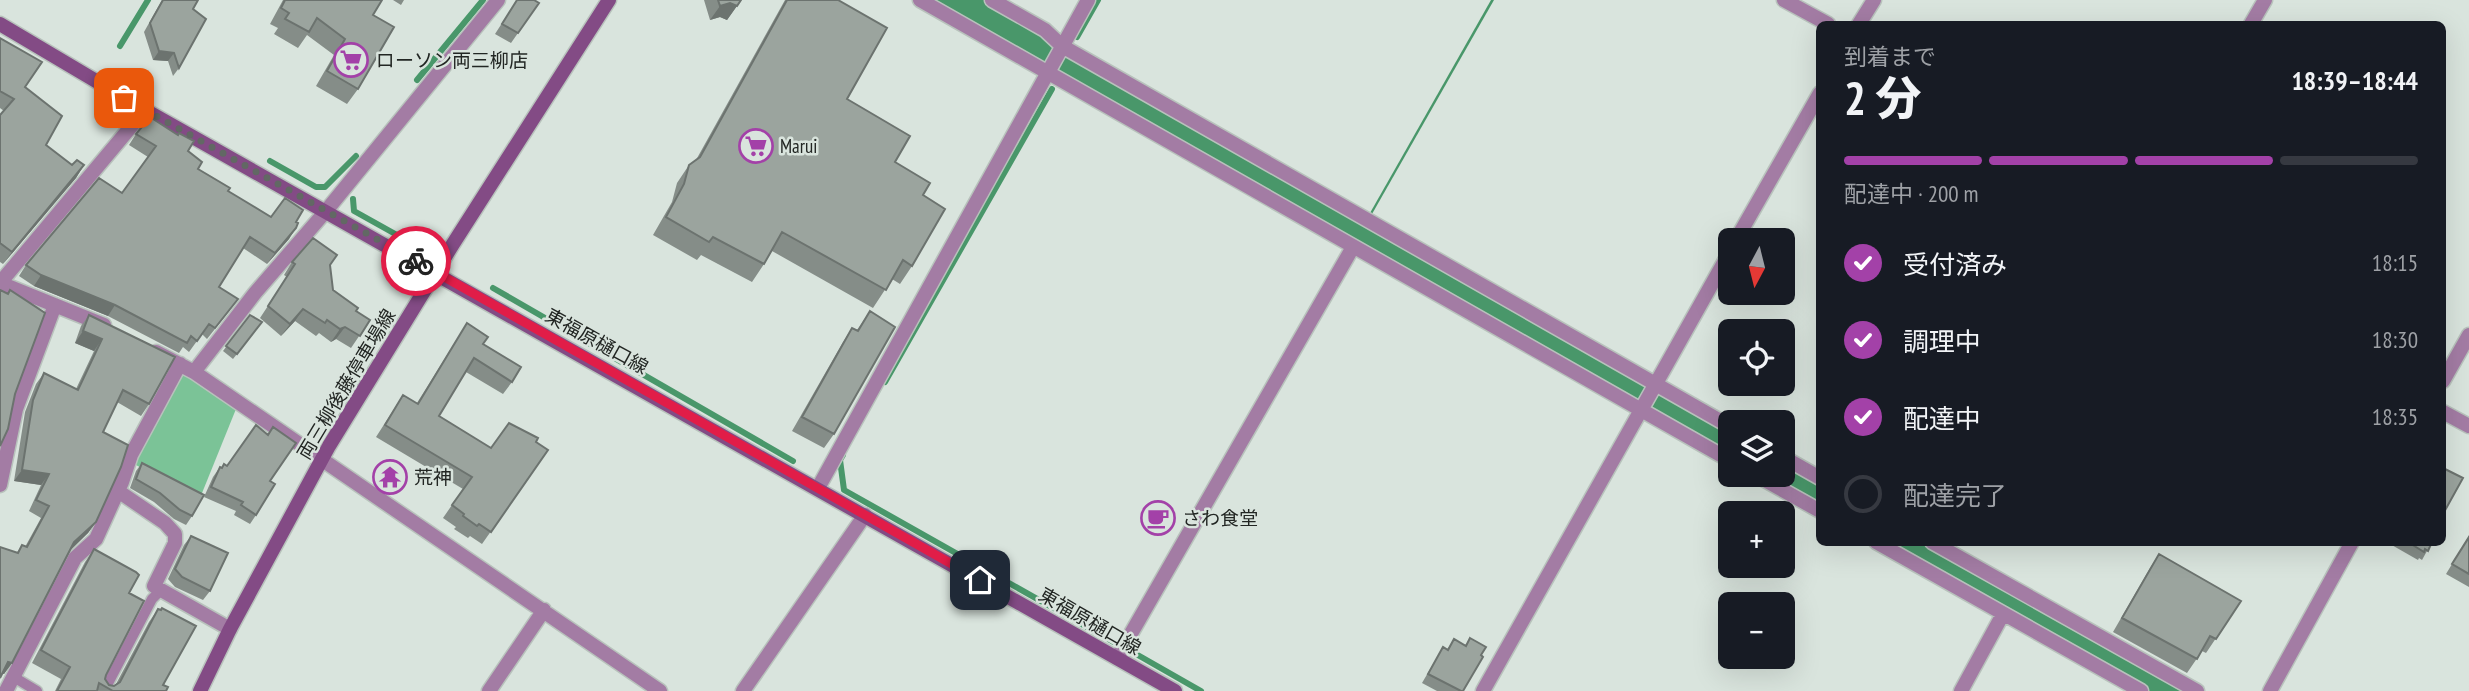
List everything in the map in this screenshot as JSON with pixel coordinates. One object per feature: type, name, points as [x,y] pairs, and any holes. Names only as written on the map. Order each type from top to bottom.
[{"type":"main road","name":"両三柳後藤停車場線","points":[[200,691],[230,629],[321,460],[496,176],[609,0]]},
{"type":"main road","name":"東福原樋口線","points":[[0,24],[145,110],[1175,691]]},
{"type":"street","points":[[194,372],[255,293],[326,211],[498,0]]},
{"type":"street","points":[[920,0],[1718,453]]},
{"type":"street","points":[[992,0],[1045,30],[1062,46],[1718,420]]},
{"type":"street","points":[[818,488],[1088,0]]},
{"type":"street","points":[[1784,0],[1822,21]]},
{"type":"street","points":[[1861,21],[1874,0]]},
{"type":"street","points":[[2253,21],[2265,0]]},
{"type":"street","points":[[1743,228],[1816,100]]},
{"type":"street","points":[[115,331],[0,283],[145,110]]},
{"type":"street","points":[[1117,658],[1353,247]]},
{"type":"street","points":[[1483,691],[1718,273]]},
{"type":"street","points":[[0,485],[16,409],[55,306]]},
{"type":"street","points":[[2446,375],[2469,335]]},
{"type":"street","points":[[148,347],[194,372],[544,610],[640,685],[660,691]]},
{"type":"street","points":[[6,691],[75,558],[96,540],[131,455],[180,364]]},
{"type":"street","points":[[2446,414],[2469,426]]},
{"type":"street","points":[[1795,464],[1816,476]]},
{"type":"street","points":[[1777,487],[1816,509]]},
{"type":"street","points":[[118,491],[165,523],[175,534],[175,543],[154,586],[230,629]]},
{"type":"street","points":[[743,691],[865,515]]},
{"type":"street","points":[[1883,546],[2141,691]]},
{"type":"street","points":[[1939,546],[2197,691]]},
{"type":"street","points":[[2270,691],[2351,546]]},
{"type":"street","points":[[489,691],[544,610]]},
{"type":"street","points":[[1961,691],[2003,614]]},
{"type":"lane","points":[[104,691],[152,600],[161,590]]},
{"type":"lane","points":[[12,676],[37,691]]},
{"type":"shaded area","points":[[1491,0],[1494,0],[1372,214],[1370,213]]},
{"type":"shaded area","points":[[183,371],[236,409],[200,498],[132,463]]},
{"type":"building","points":[[163,0],[198,0],[193,9],[206,19],[179,68],[174,53],[159,51],[150,23]]},
{"type":"building","points":[[285,0],[382,0],[373,15],[394,27],[358,89],[327,71],[345,39],[317,18],[309,32],[285,19],[289,13],[281,8]]},
{"type":"building","points":[[517,0],[534,0],[539,3],[518,33],[502,24]]},
{"type":"building","points":[[718,0],[741,0],[737,6],[730,3],[720,6]]},
{"type":"building","points":[[787,0],[838,0],[887,28],[847,99],[910,136],[895,162],[930,183],[923,195],[945,209],[912,266],[903,260],[886,290],[782,232],[764,264],[713,237],[709,242],[666,217],[684,184],[689,165],[700,157]]},
{"type":"building","points":[[0,38],[42,62],[25,87],[62,116],[46,145],[72,165],[77,160],[84,165],[12,252],[0,243],[0,115],[14,99],[0,91]]},
{"type":"building","points":[[150,117],[178,135],[179,133],[194,141],[188,151],[202,162],[198,169],[230,188],[228,191],[271,217],[285,198],[303,210],[296,222],[296,228],[275,253],[250,237],[219,287],[238,299],[215,328],[209,324],[197,341],[191,336],[187,343],[115,305],[41,275],[26,265],[99,178],[122,193],[156,146],[136,134]]},
{"type":"building","points":[[313,238],[337,255],[330,265],[333,290],[370,320],[360,336],[345,327],[340,329],[327,320],[325,323],[303,309],[290,324],[268,306],[295,264],[292,262]]},
{"type":"building","points":[[0,290],[8,294],[10,290],[45,313],[15,394],[8,429],[0,446]]},
{"type":"building","points":[[870,311],[895,327],[834,434],[802,417],[852,328],[858,331]]},
{"type":"building","points":[[89,315],[175,357],[149,404],[123,390],[103,432],[128,445],[121,467],[96,522],[74,542],[12,663],[8,662],[0,678],[0,547],[18,553],[22,545],[27,547],[49,506],[36,500],[49,474],[22,470],[33,400],[44,373],[78,390],[102,339],[83,331]]},
{"type":"building","points":[[250,315],[262,322],[237,354],[226,346]]},
{"type":"building","points":[[467,323],[488,337],[483,344],[521,367],[512,382],[474,358],[439,416],[491,448],[509,423],[538,438],[536,442],[548,450],[491,532],[479,524],[477,526],[452,505],[472,477],[385,425],[403,395],[418,404]]},
{"type":"building","points":[[256,425],[268,435],[273,427],[296,443],[270,481],[275,484],[256,515],[241,505],[243,502],[211,487],[220,467],[224,464],[227,466]]},
{"type":"building","points":[[142,463],[204,495],[192,516],[136,479]]},
{"type":"building","points":[[2446,470],[2463,478],[2446,509]]},
{"type":"building","points":[[191,536],[228,553],[210,591],[182,577],[175,569]]},
{"type":"building","points":[[2469,537],[2469,574],[2452,564]]},
{"type":"building","points":[[2414,546],[2430,546],[2424,552]]},
{"type":"building","points":[[94,549],[139,575],[129,593],[144,601],[106,675],[105,679],[109,685],[114,686],[120,682],[158,609],[162,608],[196,626],[163,685],[168,687],[166,691],[113,691],[99,683],[97,691],[57,691],[70,667],[41,650]]},
{"type":"building","points":[[2159,554],[2241,601],[2216,639],[2210,636],[2197,659],[2122,618]]},
{"type":"building","points":[[1470,638],[1486,647],[1463,691],[1428,674],[1443,647],[1448,650],[1454,639],[1466,646]]},
{"type":"waterway","points":[[120,46],[148,0]]},
{"type":"waterway","points":[[417,80],[483,0]]},
{"type":"waterway","points":[[950,0],[1718,434]]},
{"type":"waterway","points":[[1077,37],[1098,0]]},
{"type":"waterway","points":[[885,382],[1052,89]]},
{"type":"waterway","points":[[270,161],[316,187],[325,187],[356,156]]},
{"type":"waterway","points":[[353,199],[354,211],[406,240]]},
{"type":"waterway","points":[[493,288],[793,461]]},
{"type":"waterway","points":[[843,455],[840,460],[844,490],[1117,644]]},
{"type":"waterway","points":[[1795,477],[1816,489]]},
{"type":"waterway","points":[[1917,546],[2169,691]]},
{"type":"waterway","points":[[1136,654],[1201,691]]},
{"type":"way so far","points":[[124,98],[416,261]]},
{"type":"place","name":"ローソン両三柳店","points":[[351,60]]},
{"type":"place","name":"Marui","points":[[756,146]]},
{"type":"place","name":"荒神","points":[[390,477]]},
{"type":"place","name":"さわ食堂","points":[[1158,518]]},
{"type":"route","points":[[416,261],[980,580]]}]
